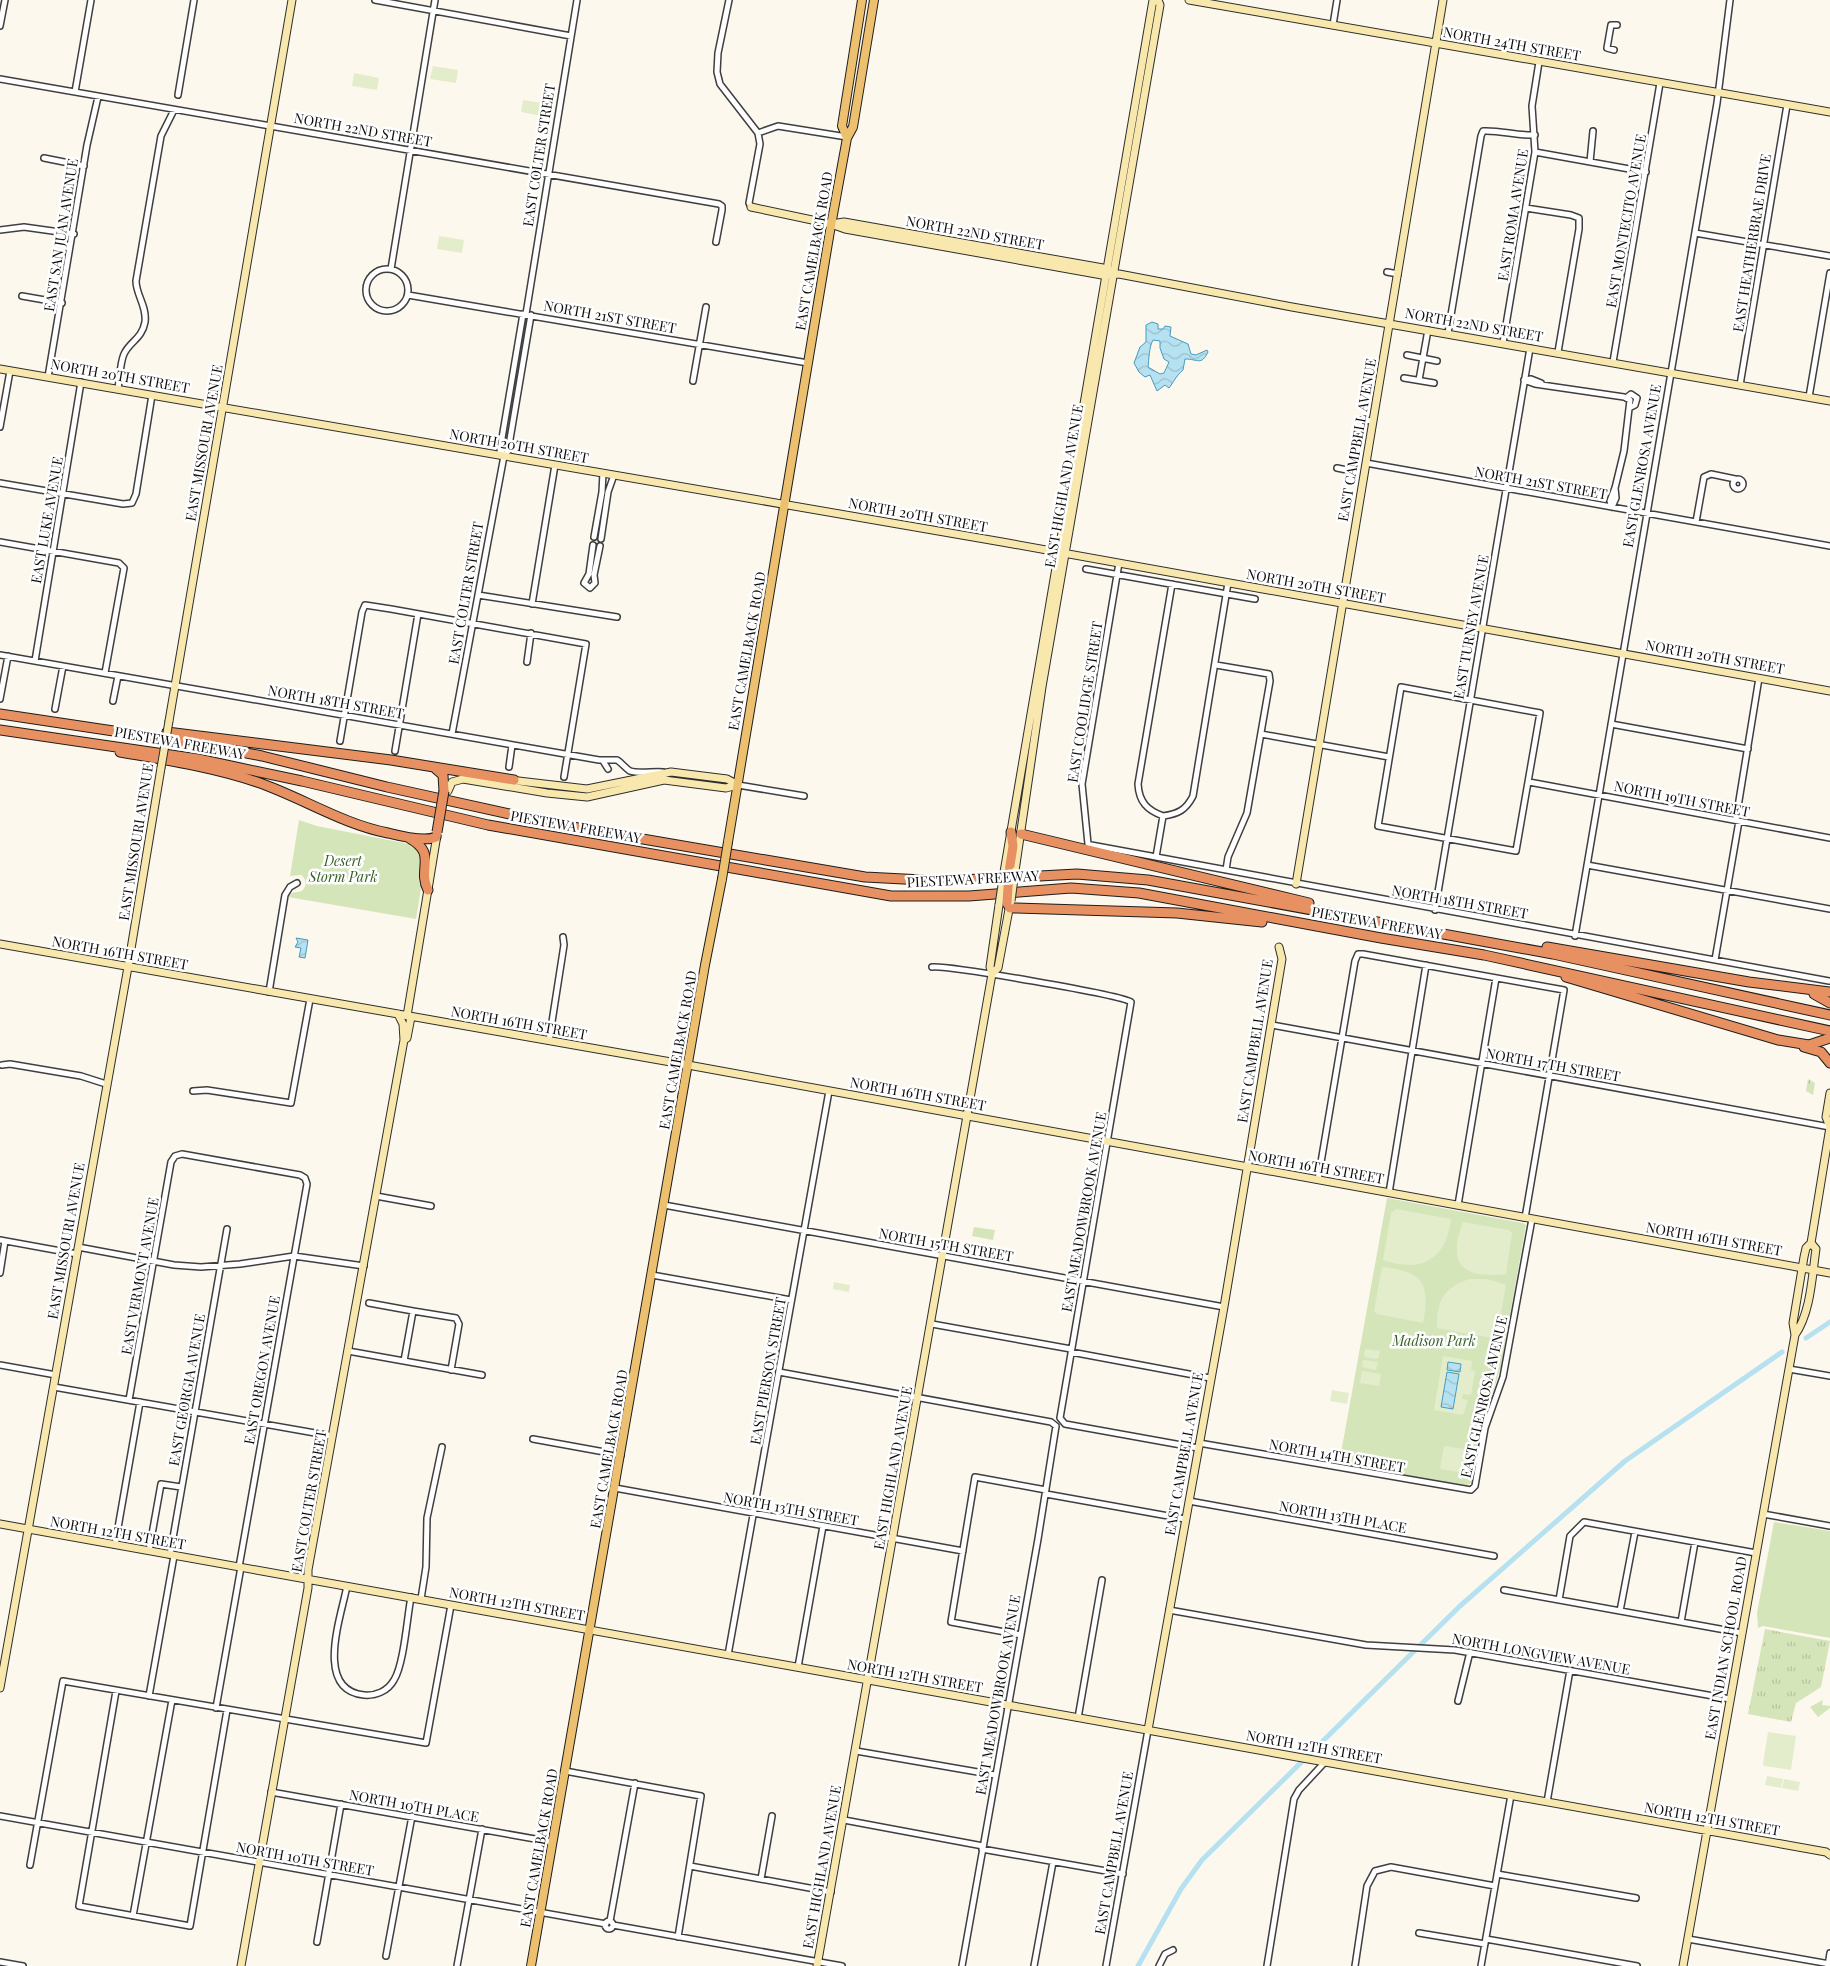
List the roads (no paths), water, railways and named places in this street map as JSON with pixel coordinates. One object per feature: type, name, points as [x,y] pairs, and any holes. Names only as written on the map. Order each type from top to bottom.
[{"type":"highway","name":"PIESTEWA FREEWAY","points":[[0,714],[135,734],[262,756],[387,787],[556,824],[865,877],[923,881],[1054,874],[1128,877],[1553,954],[1826,1014]]},
{"type":"highway","name":"PIESTEWA FREEWAY","points":[[0,730],[198,759],[302,780],[488,825],[874,893],[934,897],[1071,888],[1112,890],[1565,972],[1830,1031]]},
{"type":"highway","points":[[135,734],[148,730],[433,767],[514,780]]},
{"type":"highway","points":[[55,738],[74,745],[132,754],[235,776],[298,798],[353,822],[407,837],[428,839],[437,834],[444,790],[444,779],[440,772],[433,767]]},
{"type":"highway","points":[[1011,832],[1013,846],[1006,905],[1208,916],[1336,935],[1381,938]]},
{"type":"highway","points":[[1021,834],[1341,910],[1384,923]]},
{"type":"highway","points":[[407,837],[417,843],[424,851],[426,858],[424,882],[428,890]]},
{"type":"highway","points":[[1448,934],[1486,937],[1802,990],[1830,992]]},
{"type":"highway","points":[[1444,949],[1483,961],[1569,978],[1683,1014],[1797,1044],[1821,1052],[1830,1063]]},
{"type":"highway","points":[[1802,990],[1820,996],[1830,1003]]},
{"type":"highway","points":[[1797,1044],[1814,1044],[1830,1038]]},
{"type":"main road","name":"EAST CAMELBACK ROAD","points":[[847,138],[842,126],[862,0]]},
{"type":"main road","name":"EAST CAMELBACK ROAD","points":[[530,1966],[722,879],[831,224],[847,138],[853,127],[874,0]]},
{"type":"street","points":[[0,26],[5,0]]},
{"type":"street","points":[[75,92],[91,0]]},
{"type":"street","points":[[178,95],[194,0]]},
{"type":"street","name":"EAST MISSOURI AVENUE","points":[[0,1688],[128,967],[160,768],[292,0]]},
{"type":"street","points":[[375,0],[571,36]]},
{"type":"street","points":[[391,269],[436,0]]},
{"type":"street","name":"EAST COLTER STREET","points":[[452,734],[504,456],[508,451],[548,175],[578,0]]},
{"type":"street","points":[[729,0],[718,52],[717,72],[720,84],[758,133],[760,144],[749,203],[751,207]]},
{"type":"street","name":"EAST HIGHLAND AVENUE","points":[[1010,872],[1021,834],[1039,686],[1049,622],[1094,366],[1153,0]]},
{"type":"street","name":"EAST HIGHLAND AVENUE","points":[[1109,272],[1146,86],[1160,5],[1158,0]]},
{"type":"street","name":"NORTH 24TH STREET","points":[[1189,0],[1830,112]]},
{"type":"street","points":[[1333,25],[1337,0]]},
{"type":"street","name":"EAST CAMPBELL AVENUE","points":[[1296,884],[1443,0]]},
{"type":"street","name":"EAST GLENROSA AVENUE","points":[[1575,936],[1645,513],[1695,233],[1718,93],[1730,0]]},
{"type":"street","points":[[1614,50],[1607,48],[1611,25],[1617,25]]},
{"type":"street","name":"EAST ROMA AVENUE","points":[[1503,343],[1535,152],[1532,106],[1540,62]]},
{"type":"street","name":"NORTH 22ND STREET","points":[[0,79],[722,206],[716,242]]},
{"type":"street","name":"EAST MONTECITO AVENUE","points":[[1613,362],[1660,83]]},
{"type":"street","points":[[1138,84],[1146,86]]},
{"type":"street","name":"EAST SAN JUAN AVENUE","points":[[48,377],[74,234],[84,166],[98,96]]},
{"type":"street","name":"EAST HEATHERBRAE DRIVE","points":[[1740,384],[1786,105]]},
{"type":"street","points":[[118,388],[124,354],[138,339],[144,325],[144,306],[136,290],[136,280],[160,141],[163,128],[174,110]]},
{"type":"street","points":[[758,133],[778,126],[847,138]]},
{"type":"street","points":[[1448,333],[1483,131],[1535,134]]},
{"type":"street","points":[[1590,162],[1593,131]]},
{"type":"street","points":[[1535,152],[1646,172]]},
{"type":"street","points":[[44,158],[84,166]]},
{"type":"street","name":"NORTH 22ND STREET","points":[[751,207],[831,224],[844,222],[882,232],[962,247],[1830,401]]},
{"type":"street","points":[[1526,208],[1579,218],[1579,229],[1558,352]]},
{"type":"street","points":[[0,230],[24,227],[74,234]]},
{"type":"street","points":[[1695,233],[1830,256]]},
{"type":"street","points":[[391,269],[406,281],[408,295],[401,307],[388,312],[375,308],[370,302],[366,289],[372,276],[377,272],[391,269]]},
{"type":"street","points":[[1387,272],[1398,274]]},
{"type":"street","points":[[1809,397],[1830,273]]},
{"type":"street","name":"NORTH 21ST STREET","points":[[408,295],[808,363]]},
{"type":"street","points":[[22,296],[62,303]]},
{"type":"street","points":[[693,381],[706,307]]},
{"type":"street","points":[[1419,380],[1428,330]]},
{"type":"street","name":"EAST TURNEY AVENUE","points":[[1435,910],[1530,348]]},
{"type":"street","points":[[1407,355],[1437,361]]},
{"type":"street","name":"NORTH 20TH STREET","points":[[0,369],[785,504],[1830,691]]},
{"type":"street","points":[[0,427],[10,371]]},
{"type":"street","points":[[1404,378],[1434,383]]},
{"type":"street","points":[[1524,380],[1531,379],[1542,383],[1630,400],[1631,407],[1624,451],[1610,501],[1612,507]]},
{"type":"street","name":"EAST LUKE AVENUE","points":[[35,661],[81,382]]},
{"type":"street","points":[[0,483],[123,504],[132,503],[136,494],[152,395]]},
{"type":"street","points":[[1362,420],[1373,421]]},
{"type":"street","name":"NORTH 21ST STREET","points":[[1366,463],[1830,546]]},
{"type":"street","points":[[532,604],[555,465]]},
{"type":"street","points":[[1337,468],[1352,471]]},
{"type":"street","points":[[602,473],[602,492],[594,537],[591,541],[589,574],[584,583],[590,588],[594,585],[608,492],[614,475]]},
{"type":"street","points":[[1696,522],[1704,478],[1711,474],[1735,479]]},
{"type":"street","points":[[594,537],[601,539]]},
{"type":"street","points":[[0,542],[119,563],[124,568],[105,673]]},
{"type":"street","points":[[592,545],[600,546]]},
{"type":"street","name":"EAST COOLIDGE STREET","points":[[1088,844],[1082,784],[1119,563]]},
{"type":"street","name":"NORTH 20TH STREET","points":[[1086,569],[1254,599]]},
{"type":"street","points":[[1172,584],[1138,784],[1139,793],[1146,806],[1163,816],[1180,812],[1188,806],[1193,796],[1228,584]]},
{"type":"street","points":[[478,595],[617,618]]},
{"type":"street","points":[[340,741],[362,612],[365,605],[586,644],[564,777]]},
{"type":"street","points":[[395,750],[418,614]]},
{"type":"street","points":[[526,662],[531,633]]},
{"type":"street","name":"NORTH 18TH STREET","points":[[0,655],[603,761],[614,760],[620,762],[631,771],[689,773],[727,779],[738,785],[804,796]]},
{"type":"street","points":[[0,699],[8,656]]},
{"type":"street","points":[[1216,665],[1269,674],[1247,813],[1228,857],[1226,870]]},
{"type":"street","points":[[55,710],[63,666]]},
{"type":"street","points":[[113,701],[118,676]]},
{"type":"street","points":[[1715,960],[1759,678]]},
{"type":"street","name":"EAST HIGHLAND AVENUE","points":[[1011,832],[1039,686]]},
{"type":"street","points":[[1402,687],[1471,699],[1540,713],[1516,851],[1378,826],[1402,687]]},
{"type":"street","points":[[1611,724],[1748,749]]},
{"type":"street","points":[[1261,734],[1389,757]]},
{"type":"street","points":[[509,767],[512,745]]},
{"type":"street","points":[[603,761],[608,769]]},
{"type":"street","name":"NORTH 18TH STREET","points":[[444,779],[458,774],[587,789],[664,772]]},
{"type":"street","name":"NORTH 18TH STREET","points":[[444,790],[452,782],[463,779],[547,793],[587,796],[606,794],[641,784],[664,780],[726,788],[738,785]]},
{"type":"street","name":"NORTH 19TH STREET","points":[[1529,782],[1830,838]]},
{"type":"street","points":[[1156,857],[1163,816]]},
{"type":"street","points":[[1011,832],[1021,834]]},
{"type":"street","name":"EAST COLTER STREET","points":[[404,1040],[407,1038],[437,834]]},
{"type":"street","name":"NORTH 18TH STREET","points":[[1088,844],[1575,936],[1828,981]]},
{"type":"street","points":[[1587,865],[1830,909]]},
{"type":"street","points":[[269,992],[285,895],[290,887],[297,884]]},
{"type":"street","name":"EAST HIGHLAND AVENUE","points":[[818,1964],[944,1256],[992,974],[990,967],[1006,905]]},
{"type":"street","name":"EAST HIGHLAND AVENUE","points":[[992,974],[998,968],[1006,905]]},
{"type":"street","points":[[549,1041],[564,945],[563,937]]},
{"type":"street","name":"NORTH 16TH STREET","points":[[0,944],[1108,1141],[1830,1273]]},
{"type":"street","name":"EAST CAMPBELL AVENUE","points":[[1106,1966],[1224,1307],[1272,1026],[1282,959],[1279,947]]},
{"type":"street","points":[[1318,1180],[1355,961],[1358,954],[1426,964],[1496,978],[1458,1206]]},
{"type":"street","points":[[1389,1193],[1426,964]]},
{"type":"street","points":[[932,968],[941,966],[992,974]]},
{"type":"street","name":"EAST MEADOWBROOK AVENUE","points":[[992,974],[1129,1000],[1131,1003],[1060,1414],[1061,1421],[1065,1424]]},
{"type":"street","name":"EAST GLENROSA AVENUE","points":[[1471,1490],[1475,1486],[1485,1428],[1503,1378],[1564,990],[1496,978]]},
{"type":"street","points":[[193,1090],[207,1090],[291,1103],[310,999]]},
{"type":"street","name":"EAST COLTER STREET","points":[[240,1966],[332,1436],[404,1040],[403,1024],[398,1014]]},
{"type":"street","name":"NORTH 17TH STREET","points":[[1272,1026],[1830,1126]]},
{"type":"street","points":[[2,1065],[10,1064],[81,1076],[106,1084]]},
{"type":"street","name":"EAST PIERSON STREET","points":[[728,1655],[828,1091]]},
{"type":"street","name":"EAST INDIAN SCHOOL ROAD","points":[[1683,1966],[1792,1356],[1795,1335],[1792,1323],[1806,1248],[1811,1243],[1830,1126],[1826,1117],[1830,1092]]},
{"type":"street","name":"EAST OREGON AVENUE","points":[[175,1156],[182,1154],[300,1175],[305,1178],[307,1184],[216,1708]]},
{"type":"street","name":"EAST VERMONT AVENUE","points":[[129,1400],[171,1162],[175,1156]]},
{"type":"street","points":[[376,1196],[431,1206]]},
{"type":"street","name":"NORTH 15TH STREET","points":[[664,1205],[1224,1307]]},
{"type":"street","name":"EAST GEORGIA AVENUE","points":[[149,1696],[181,1487],[227,1229]]},
{"type":"street","points":[[0,1273],[3,1240],[201,1267],[294,1256],[364,1266]]},
{"type":"street","name":"EAST INDIAN SCHOOL ROAD","points":[[1795,1335],[1803,1324],[1813,1270],[1816,1249],[1811,1243]]},
{"type":"street","points":[[652,1275],[791,1300]]},
{"type":"street","points":[[369,1303],[458,1320],[451,1370]]},
{"type":"street","points":[[404,1361],[413,1311]]},
{"type":"street","points":[[932,1324],[1210,1378]]},
{"type":"street","points":[[348,1352],[482,1375]]},
{"type":"street","points":[[0,1365],[56,1375]]},
{"type":"street","points":[[1789,1369],[1830,1376]]},
{"type":"street","points":[[779,1372],[918,1397]]},
{"type":"street","points":[[54,1387],[332,1436]]},
{"type":"street","name":"EAST MEADOWBROOK AVENUE","points":[[918,1397],[1051,1422],[1057,1429],[962,1966]]},
{"type":"street","points":[[115,1545],[140,1402]]},
{"type":"street","name":"NORTH 14TH STREET","points":[[1065,1424],[1471,1490]]},
{"type":"street","points":[[533,1439],[621,1455]]},
{"type":"street","points":[[420,1599],[426,1566],[427,1518],[442,1447]]},
{"type":"street","points":[[1021,1634],[951,1622],[975,1476],[1186,1519]]},
{"type":"street","points":[[149,1551],[161,1484],[181,1487]]},
{"type":"street","name":"NORTH 13TH STREET","points":[[615,1488],[963,1551]]},
{"type":"street","name":"NORTH 13TH PLACE","points":[[1189,1501],[1494,1556]]},
{"type":"street","points":[[1763,1514],[1830,1526]]},
{"type":"street","points":[[1559,1600],[1570,1536],[1584,1522],[1756,1553]]},
{"type":"street","name":"NORTH 12TH STREET","points":[[0,1524],[1829,1853]]},
{"type":"street","points":[[798,1667],[823,1526]]},
{"type":"street","points":[[1620,1611],[1634,1532]]},
{"type":"street","points":[[1682,1622],[1695,1542]]},
{"type":"street","points":[[1078,1718],[1102,1580]]},
{"type":"street","points":[[347,1586],[334,1664],[339,1683],[357,1694],[377,1694],[393,1682],[399,1668],[411,1597]]},
{"type":"street","points":[[1504,1590],[1742,1633]]},
{"type":"street","points":[[30,1865],[63,1681],[426,1743],[451,1605]]},
{"type":"street","name":"NORTH LONGVIEW AVENUE","points":[[1169,1610],[1366,1645],[1470,1652],[1730,1699]]},
{"type":"street","points":[[1458,1702],[1470,1652]]},
{"type":"street","points":[[1547,1802],[1570,1670]]},
{"type":"street","points":[[116,1690],[79,1906],[134,1916],[190,1926],[227,1710]]},
{"type":"street","points":[[134,1916],[172,1700]]},
{"type":"street","points":[[856,1751],[996,1775]]},
{"type":"street","points":[[1267,1966],[1294,1799],[1296,1794],[1325,1762]]},
{"type":"street","points":[[565,1771],[701,1796],[678,1936]]},
{"type":"street","points":[[609,1923],[634,1783]]},
{"type":"street","name":"NORTH 10TH PLACE","points":[[271,1792],[552,1842]]},
{"type":"street","points":[[1481,1966],[1511,1795]]},
{"type":"street","points":[[317,1942],[341,1804]]},
{"type":"street","name":"NORTH 10TH STREET","points":[[0,1816],[399,1888],[609,1923],[818,1964],[842,1966]]},
{"type":"street","points":[[386,1956],[412,1816]]},
{"type":"street","points":[[761,1879],[772,1816]]},
{"type":"street","points":[[844,1820],[1053,1862],[1123,1874]]},
{"type":"street","points":[[456,1966],[482,1829]]},
{"type":"street","points":[[1034,1966],[1053,1862]]},
{"type":"street","points":[[690,1866],[831,1892]]},
{"type":"street","points":[[1355,1966],[1367,1886],[1375,1870],[1391,1867],[1495,1886]]},
{"type":"street","points":[[1497,1874],[1636,1898]]},
{"type":"street","points":[[1419,1933],[1485,1941],[1638,1966]]},
{"type":"street","points":[[1688,1939],[1829,1964],[1830,1953]]},
{"type":"street","points":[[1159,1966],[1165,1954],[1173,1950]]},
{"type":"street","points":[[0,1962],[23,1966]]},
{"type":"water","points":[[1152,322],[1158,324],[1158,329],[1163,329],[1165,326],[1171,327],[1170,336],[1188,344],[1191,354],[1196,355],[1207,350],[1208,352],[1199,361],[1185,359],[1183,370],[1169,388],[1165,385],[1157,391],[1150,375],[1145,377],[1139,372],[1134,363],[1140,347],[1146,342],[1146,325]],"holes":[[[1153,340],[1160,341],[1160,348],[1164,359],[1169,362],[1164,373],[1160,374],[1148,367]]]},
{"type":"water","points":[[296,938],[308,940],[305,958],[299,957],[301,948],[295,947],[298,942]]},
{"type":"water","points":[[1448,1362],[1461,1364],[1460,1372],[1447,1370]]},
{"type":"water","points":[[1447,1372],[1459,1374],[1453,1409],[1441,1407]]},
{"type":"waterway","points":[[1806,1338],[1830,1322]]},
{"type":"waterway","points":[[1138,1966],[1181,1889],[1202,1860],[1460,1606],[1625,1461],[1782,1352]]},
{"type":"park label","name":"Desert Storm Park","points":[[343,870]]},
{"type":"park label","name":"Madison Park","points":[[1434,1341]]}]
